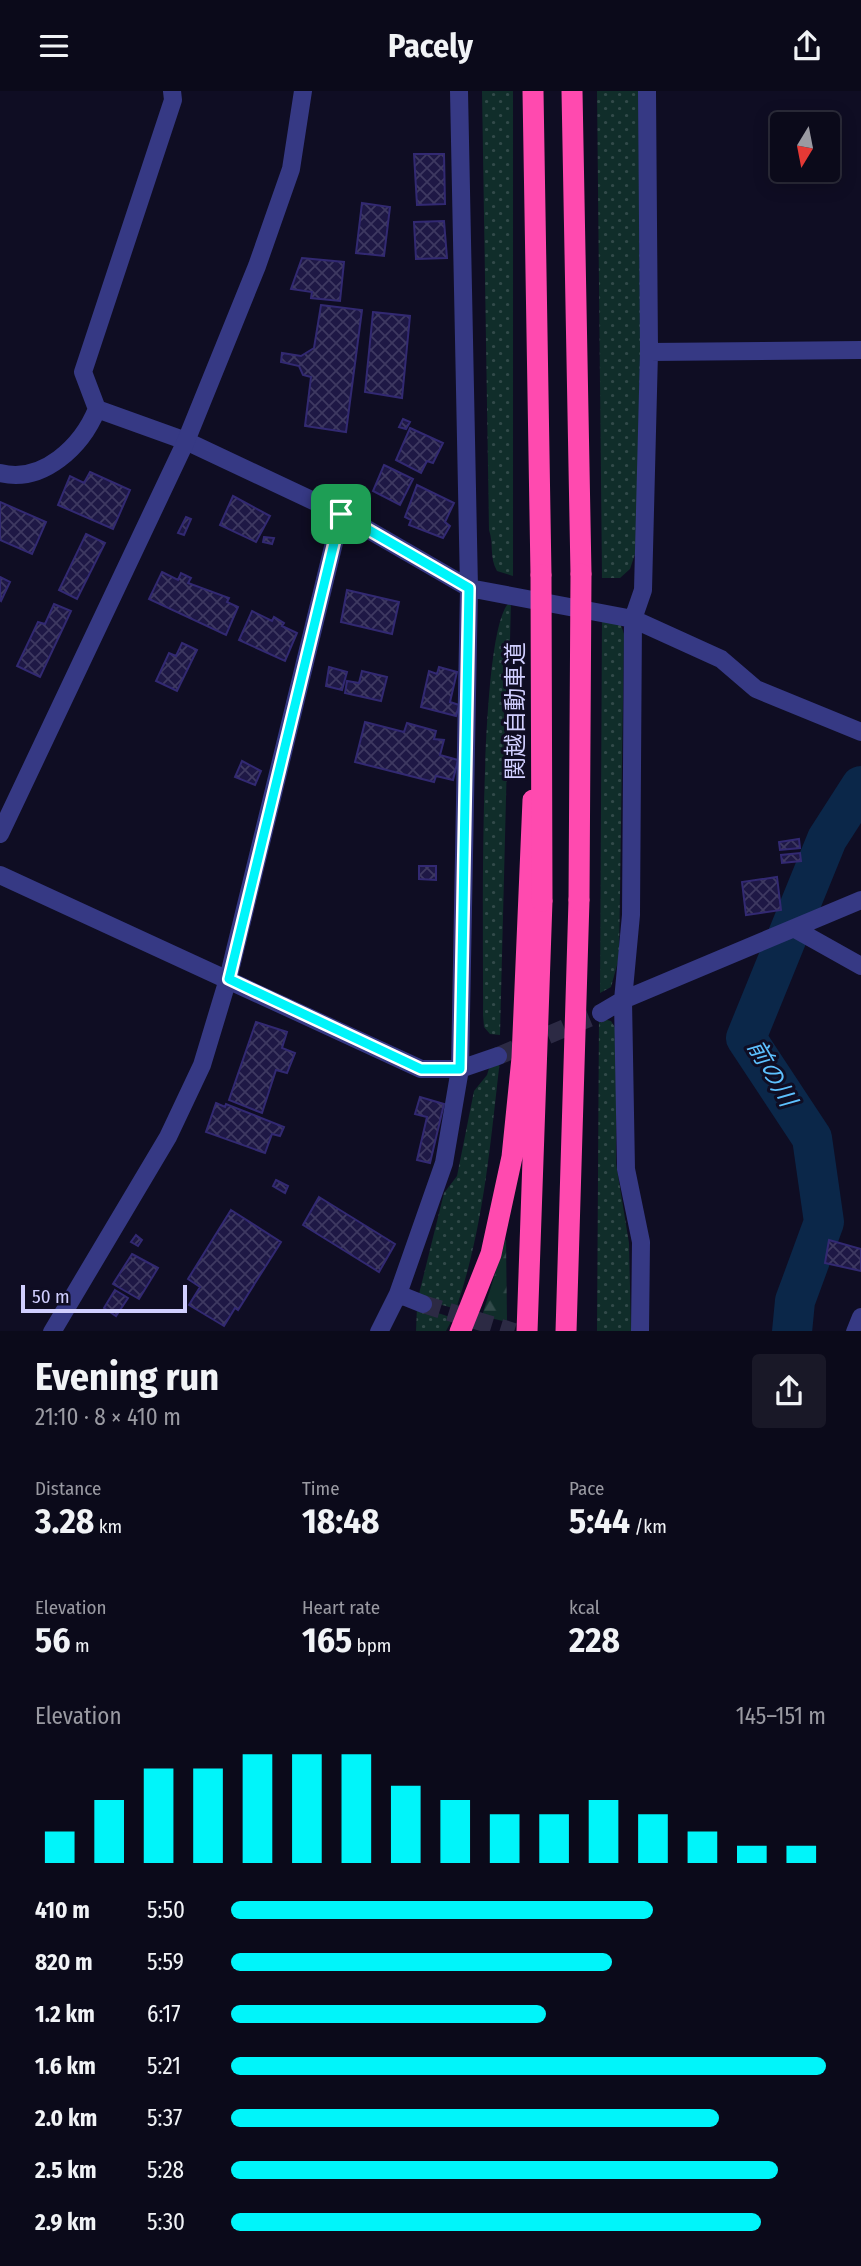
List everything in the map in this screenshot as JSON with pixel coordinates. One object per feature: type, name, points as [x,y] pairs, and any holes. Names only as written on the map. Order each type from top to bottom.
[{"type":"highway","name":"関越自動車道","points":[[527,1331],[541,652],[533,91]]},
{"type":"highway","points":[[568,1331],[579,900],[581,574],[572,91]]},
{"type":"highway","points":[[460,1331],[491,1254],[512,1157],[535,900]]},
{"type":"street","points":[[0,473],[15,477],[48,468],[89,430],[97,409],[83,372],[173,100],[172,91]]},
{"type":"street","points":[[0,834],[186,441],[257,266],[291,169],[303,91]]},
{"type":"street","points":[[380,1331],[398,1294],[444,1163],[460,1069],[469,588],[459,91]]},
{"type":"street","points":[[640,1331],[641,1242],[626,1169],[624,1000],[631,915],[632,619],[643,590],[649,352],[647,91]]},
{"type":"street","points":[[649,352],[861,350]]},
{"type":"street","points":[[97,409],[186,441],[341,514],[469,588],[632,619],[721,659],[756,689],[861,732]]},
{"type":"street","points":[[53,1331],[169,1137],[202,1065],[229,979],[341,514]]},
{"type":"street","points":[[0,875],[421,1069],[460,1069],[498,1056]]},
{"type":"street","points":[[601,1013],[624,1000],[861,900]]},
{"type":"street","points":[[794,929],[861,966]]},
{"type":"street","points":[[398,1294],[423,1304]]},
{"type":"green space","points":[[482,91],[513,91],[513,576],[497,571],[489,530]]},
{"type":"green space","points":[[597,91],[641,91],[642,334],[636,551],[630,569],[620,578],[602,578]]},
{"type":"green space","points":[[511,601],[500,1035],[490,1034],[484,1027],[483,1015],[484,795],[492,667],[500,623]]},
{"type":"green space","points":[[602,616],[619,619],[624,634],[619,958],[611,987],[600,993]]},
{"type":"green space","points":[[599,1018],[611,1021],[616,1029],[616,1163],[629,1243],[631,1331],[597,1331]]},
{"type":"green space","points":[[500,1060],[480,1217],[456,1309],[418,1298],[444,1193],[457,1176],[474,1091],[487,1075],[490,1065]]},
{"type":"green space","points":[[506,1238],[507,1322],[482,1316]]},
{"type":"green space","points":[[417,1306],[453,1318],[446,1331],[416,1331]]},
{"type":"building","points":[[414,154],[444,154],[445,204],[417,205]]},
{"type":"building","points":[[362,203],[390,207],[384,256],[356,253]]},
{"type":"building","points":[[444,221],[447,258],[416,259],[414,222]]},
{"type":"building","points":[[302,258],[344,262],[340,301],[311,298],[312,292],[291,289]]},
{"type":"building","points":[[321,305],[362,310],[346,432],[305,426],[311,377],[303,375],[299,366],[281,362],[282,353],[301,356],[314,348]]},
{"type":"building","points":[[373,312],[410,316],[402,398],[365,392]]},
{"type":"building","points":[[403,419],[410,422],[406,429],[399,427]]},
{"type":"building","points":[[410,428],[443,443],[433,463],[427,461],[421,473],[396,460]]},
{"type":"building","points":[[384,465],[413,479],[400,505],[373,491]]},
{"type":"building","points":[[90,472],[130,490],[113,529],[58,505],[70,476],[84,483]]},
{"type":"building","points":[[417,485],[454,503],[445,522],[450,526],[443,538],[409,525],[411,520],[405,517]]},
{"type":"building","points":[[233,496],[270,516],[256,542],[220,525]]},
{"type":"building","points":[[0,502],[46,522],[32,554],[0,540]]},
{"type":"building","points":[[186,517],[191,519],[184,535],[178,533]]},
{"type":"building","points":[[86,534],[105,543],[77,599],[59,590]]},
{"type":"building","points":[[264,537],[274,538],[272,544],[263,542]]},
{"type":"building","points":[[162,572],[178,580],[181,573],[191,578],[188,583],[229,598],[227,602],[238,607],[226,635],[149,599]]},
{"type":"building","points":[[0,577],[10,582],[1,601],[0,600]]},
{"type":"building","points":[[347,590],[399,602],[392,634],[341,622]]},
{"type":"building","points":[[54,604],[71,611],[40,677],[17,666],[38,622],[45,624]]},
{"type":"building","points":[[252,611],[272,621],[274,617],[284,623],[282,626],[297,633],[285,661],[239,640]]},
{"type":"building","points":[[182,643],[197,650],[177,691],[156,681],[169,653],[176,656]]},
{"type":"building","points":[[329,667],[347,672],[342,690],[326,686]]},
{"type":"building","points":[[439,667],[457,672],[450,702],[459,705],[456,716],[421,707],[429,671],[437,674]]},
{"type":"building","points":[[362,671],[387,677],[381,701],[345,693],[347,681],[359,683]]},
{"type":"building","points":[[365,722],[404,732],[407,723],[436,731],[434,739],[444,740],[440,755],[458,760],[453,780],[436,776],[434,782],[355,762]]},
{"type":"building","points":[[242,761],[261,771],[255,785],[235,777]]},
{"type":"building","points":[[799,839],[800,848],[780,850],[779,842]]},
{"type":"building","points":[[800,853],[801,861],[782,863],[781,855]]},
{"type":"building","points":[[419,866],[436,866],[436,880],[419,879]]},
{"type":"building","points":[[777,877],[781,910],[746,915],[742,882]]},
{"type":"building","points":[[256,1022],[287,1032],[282,1048],[295,1053],[287,1073],[276,1070],[262,1113],[229,1100]]},
{"type":"building","points":[[420,1097],[444,1104],[430,1163],[417,1160],[427,1117],[415,1114]]},
{"type":"building","points":[[216,1103],[225,1107],[226,1104],[284,1127],[280,1136],[272,1134],[265,1153],[206,1132]]},
{"type":"building","points":[[276,1180],[288,1186],[285,1193],[273,1186]]},
{"type":"building","points":[[319,1197],[395,1244],[379,1272],[303,1225]]},
{"type":"building","points":[[231,1210],[281,1242],[238,1310],[235,1308],[224,1326],[189,1305],[200,1287],[188,1279]]},
{"type":"building","points":[[136,1235],[142,1240],[138,1246],[131,1242]]},
{"type":"building","points":[[829,1240],[861,1249],[861,1271],[825,1263]]},
{"type":"building","points":[[132,1254],[158,1268],[139,1299],[113,1284]]},
{"type":"building","points":[[115,1290],[128,1298],[116,1316],[104,1308]]},
{"type":"waterway","name":"前の川","points":[[792,1331],[795,1301],[824,1222],[812,1138],[746,1038],[827,839],[861,786]]},
{"type":"tunnel","points":[[498,1056],[601,1013]]},
{"type":"tunnel","points":[[423,1304],[511,1331]]},
{"type":"route","points":[[341,514],[469,588],[460,1069],[421,1069],[229,979],[341,514]]}]
